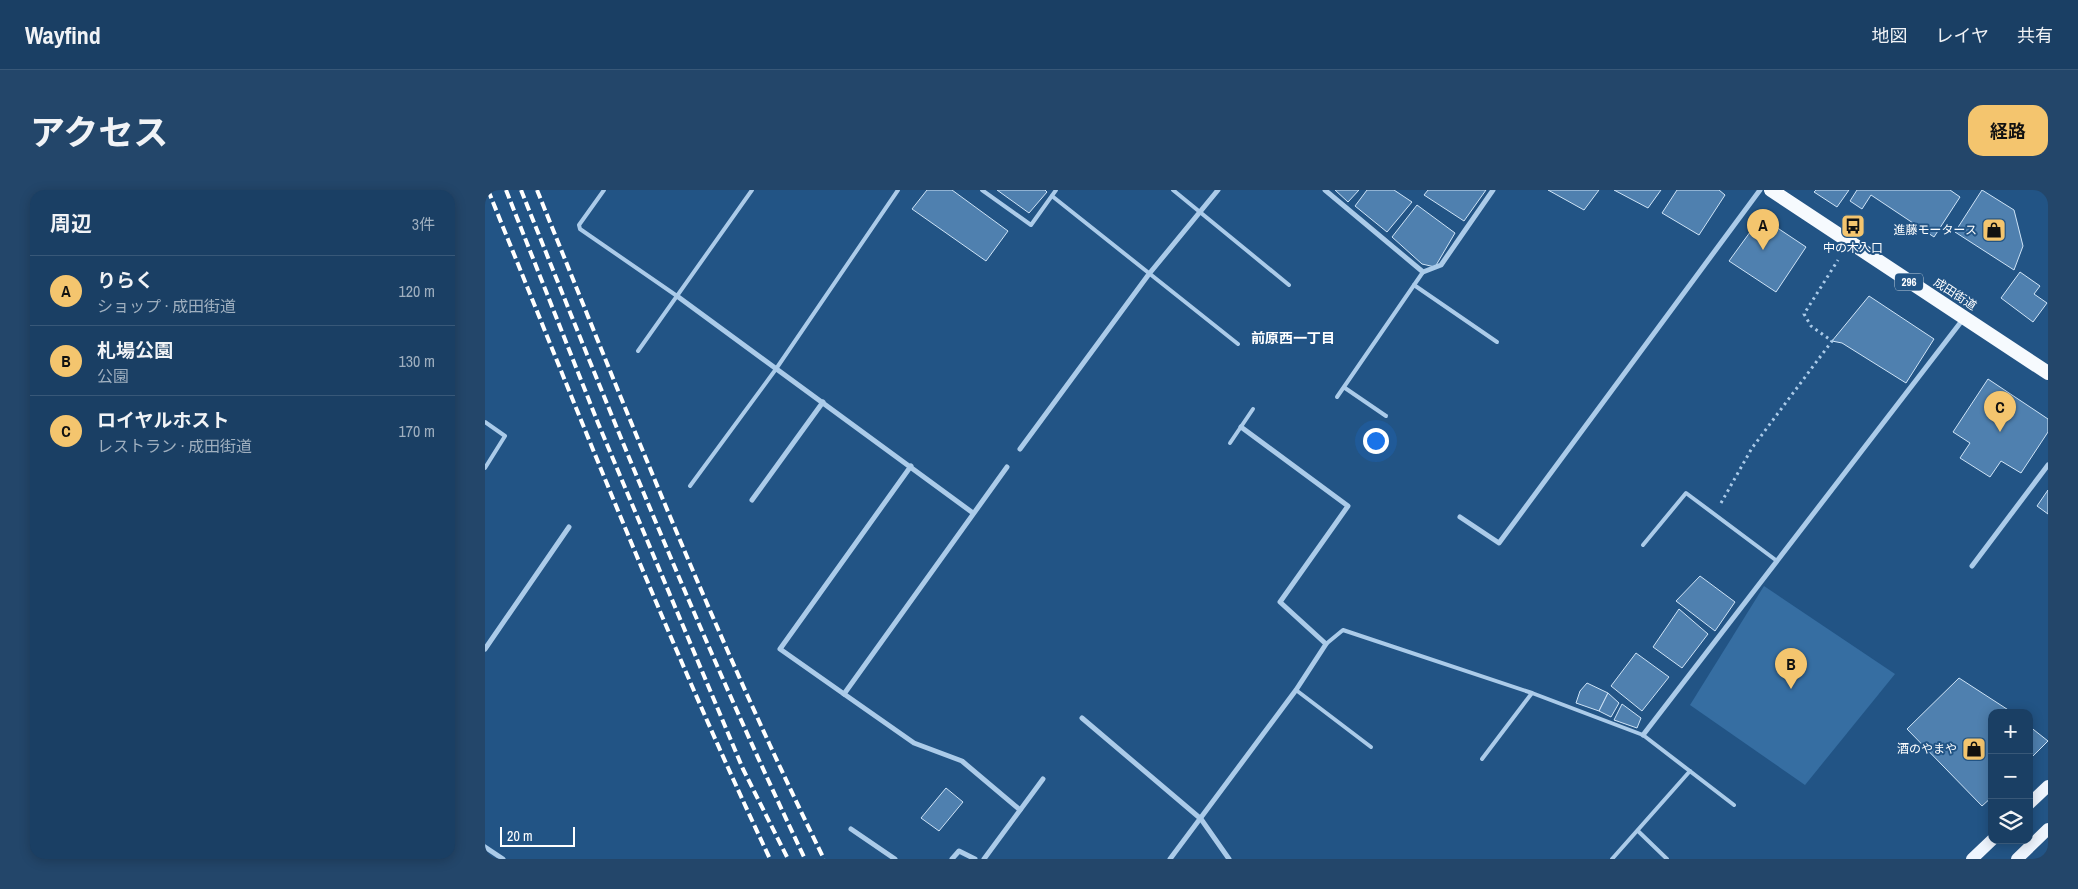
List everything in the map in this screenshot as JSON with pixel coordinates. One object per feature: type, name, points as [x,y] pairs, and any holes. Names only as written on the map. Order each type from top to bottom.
[{"type":"highway","name":"成田街道","points":[[1771,190],[2048,373]]},
{"type":"main road","points":[[2033,800],[2048,786]]},
{"type":"main road","points":[[2017,859],[2048,829]]},
{"type":"main road","points":[[1972,859],[1988,844]]},
{"type":"street","points":[[1020,449],[1149,274],[1218,190]]},
{"type":"street","points":[[1325,190],[1423,272],[1441,265],[1493,190]]},
{"type":"street","points":[[1460,517],[1499,543],[1761,190]]},
{"type":"street","points":[[677,296],[973,513]]},
{"type":"street","points":[[1643,735],[1964,318]]},
{"type":"street","points":[[752,500],[823,402]]},
{"type":"street","points":[[1170,859],[1296,690],[1326,644],[1280,602],[1348,506],[1241,426]]},
{"type":"street","points":[[911,466],[780,649],[914,743],[962,761],[1020,810]]},
{"type":"street","points":[[1972,566],[2048,466]]},
{"type":"street","points":[[844,694],[1007,467]]},
{"type":"street","points":[[485,649],[569,527]]},
{"type":"street","points":[[1082,718],[1201,818],[1229,859]]},
{"type":"street","points":[[984,859],[1043,780]]},
{"type":"street","points":[[851,829],[895,859]]},
{"type":"street","points":[[485,847],[503,859]]},
{"type":"street","points":[[952,859],[959,851],[975,859]]},
{"type":"lane","points":[[604,190],[579,225],[580,229],[677,296]]},
{"type":"lane","points":[[638,351],[752,190]]},
{"type":"lane","points":[[690,486],[777,369],[897,190]]},
{"type":"lane","points":[[982,190],[1031,225],[1056,190]]},
{"type":"lane","points":[[1173,190],[1289,285]]},
{"type":"lane","points":[[1052,196],[1237,344]]},
{"type":"lane","points":[[1337,397],[1423,272]]},
{"type":"lane","points":[[1414,285],[1497,342]]},
{"type":"lane","points":[[1345,388],[1387,416]]},
{"type":"lane","points":[[1230,442],[1253,409]]},
{"type":"lane","points":[[485,422],[505,436],[485,468]]},
{"type":"lane","points":[[1643,545],[1686,494],[1777,561]]},
{"type":"lane","points":[[1326,644],[1343,630],[1532,693],[1643,735],[1734,806]]},
{"type":"lane","points":[[1296,690],[1371,747]]},
{"type":"lane","points":[[1482,759],[1532,693]]},
{"type":"lane","points":[[1613,859],[1690,771]]},
{"type":"lane","points":[[1638,831],[1667,859]]},
{"type":"path","points":[[1714,514],[1753,448],[1832,341],[1811,326],[1804,314],[1838,260]]},
{"type":"shaded area","points":[[1764,586],[1895,674],[1805,785],[1690,705]]},
{"type":"building","points":[[927,190],[952,190],[1008,231],[986,261],[912,209]]},
{"type":"building","points":[[997,190],[1045,190],[1047,192],[1029,213]]},
{"type":"building","points":[[1335,190],[1359,190],[1348,202]]},
{"type":"building","points":[[1367,190],[1394,190],[1412,202],[1387,232],[1355,206]]},
{"type":"building","points":[[1428,190],[1486,190],[1464,221],[1424,195]]},
{"type":"building","points":[[1548,190],[1599,190],[1584,210]]},
{"type":"building","points":[[1614,190],[1661,190],[1648,208]]},
{"type":"building","points":[[1677,190],[1719,190],[1725,195],[1699,235],[1662,213]]},
{"type":"building","points":[[1816,190],[1849,190],[1837,207],[1814,192]]},
{"type":"building","points":[[1857,190],[1950,190],[1960,197],[1934,237],[1871,195],[1862,209],[1850,201]]},
{"type":"building","points":[[1982,190],[2014,210],[2023,246],[2014,270],[1955,232]]},
{"type":"building","points":[[1417,205],[1455,233],[1435,267],[1422,264],[1392,237]]},
{"type":"building","points":[[1761,217],[1806,247],[1776,292],[1729,261]]},
{"type":"building","points":[[2020,272],[2040,286],[2034,294],[2047,303],[2033,322],[2001,298]]},
{"type":"building","points":[[1869,296],[1934,339],[1906,383],[1842,343],[1832,341]]},
{"type":"building","points":[[1988,379],[2048,419],[2048,432],[2021,473],[2001,461],[1990,477],[1960,458],[1970,443],[1953,432]]},
{"type":"building","points":[[2048,490],[2048,514],[2037,506]]},
{"type":"building","points":[[1700,576],[1735,602],[1715,631],[1676,601]]},
{"type":"building","points":[[1679,609],[1708,634],[1682,668],[1653,647]]},
{"type":"building","points":[[1636,653],[1669,677],[1642,711],[1611,686]]},
{"type":"building","points":[[1959,678],[2007,709],[1988,709],[1988,801],[1982,806],[1907,729]]},
{"type":"building","points":[[1587,683],[1608,693],[1599,711],[1576,703],[1580,691]]},
{"type":"building","points":[[1608,693],[1619,703],[1611,717],[1599,711]]},
{"type":"building","points":[[1622,704],[1641,718],[1637,728],[1614,720]]},
{"type":"building","points":[[2033,729],[2048,741],[2033,756]]},
{"type":"building","points":[[946,788],[963,802],[939,831],[921,818]]},
{"type":"railway","points":[[488,190],[695,694],[770,859]]},
{"type":"railway","points":[[506,190],[598,423],[743,769],[788,859]]},
{"type":"railway","points":[[521,190],[693,610],[729,694],[805,859]]},
{"type":"railway","points":[[537,190],[710,611],[824,859]]},
{"type":"place","name":"中の木入口","points":[[1853,226]]},
{"type":"place","name":"進藤モータース","points":[[1994,230]]},
{"type":"place","name":"りらく","points":[[1763,250]]},
{"type":"place","name":"ロイヤルホスト","points":[[2000,432]]},
{"type":"place","name":"札場公園","points":[[1791,689]]},
{"type":"place","name":"酒のやまや","points":[[1974,749]]},
{"type":"district","name":"前原西一丁目","points":[[1293,338]]}]
